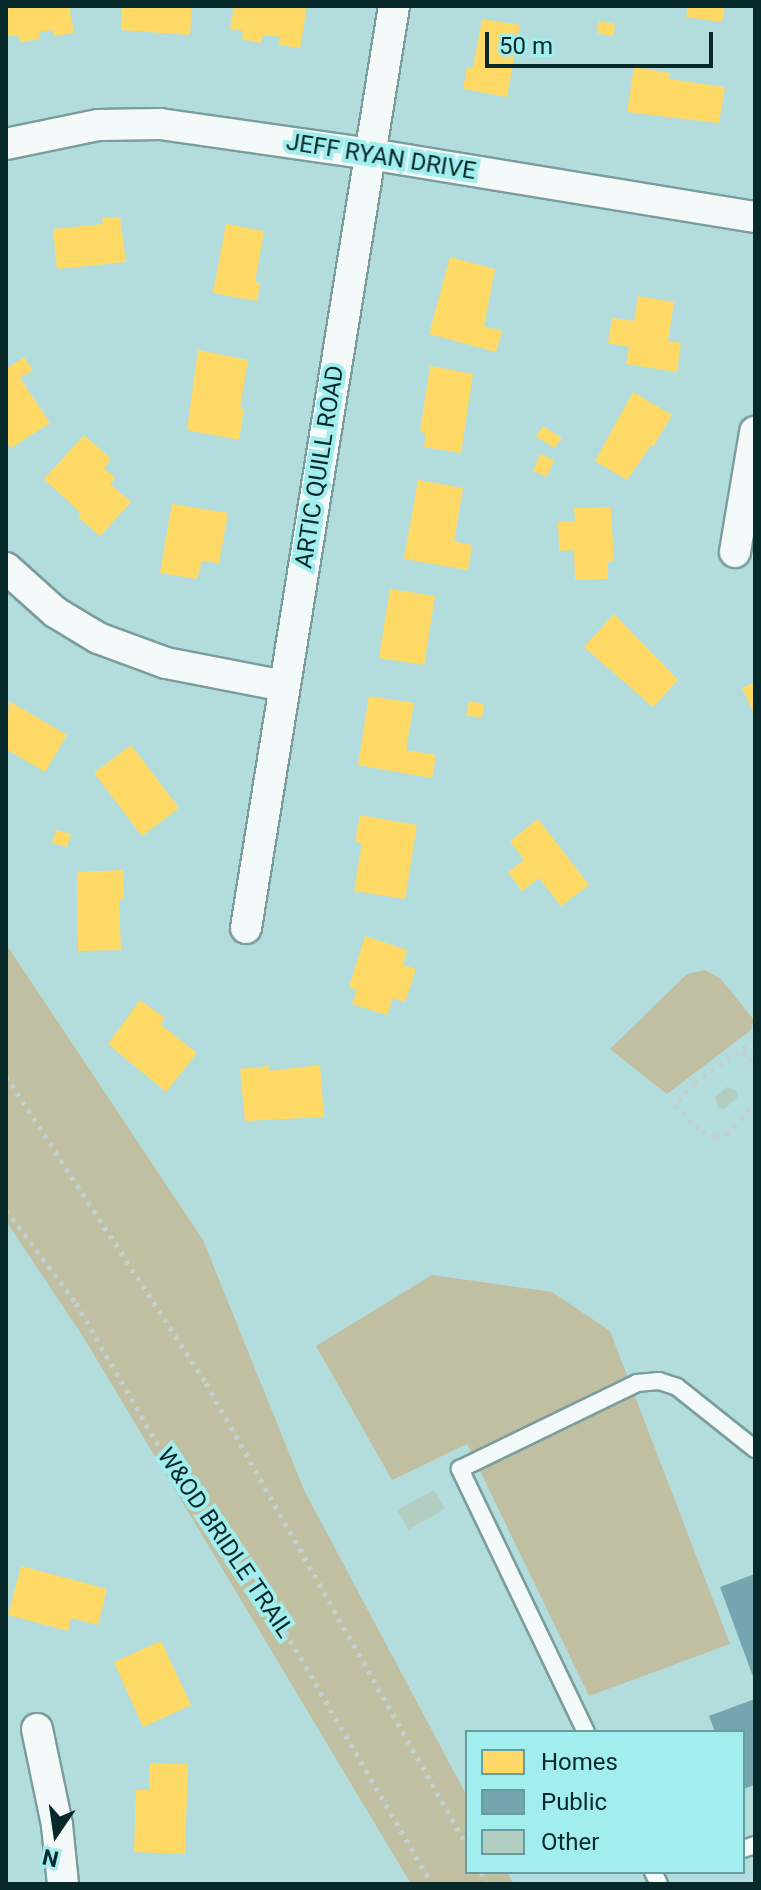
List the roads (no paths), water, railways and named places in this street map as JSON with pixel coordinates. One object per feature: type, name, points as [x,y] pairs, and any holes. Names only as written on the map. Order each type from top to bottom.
[{"type":"street","name":"ARTIC QUILL ROAD","points":[[246,928],[394,6]]},
{"type":"street","name":"JEFF RYAN DRIVE","points":[[6,144],[98,125],[160,124],[370,154],[755,217]]},
{"type":"street","points":[[735,552],[755,432]]},
{"type":"street","points":[[6,568],[55,612],[98,638],[166,663],[284,686]]},
{"type":"street","points":[[37,1729],[57,1825],[63,1884]]},
{"type":"lane","points":[[585,1730],[460,1469],[637,1383],[659,1381],[677,1387],[755,1449]]}]
